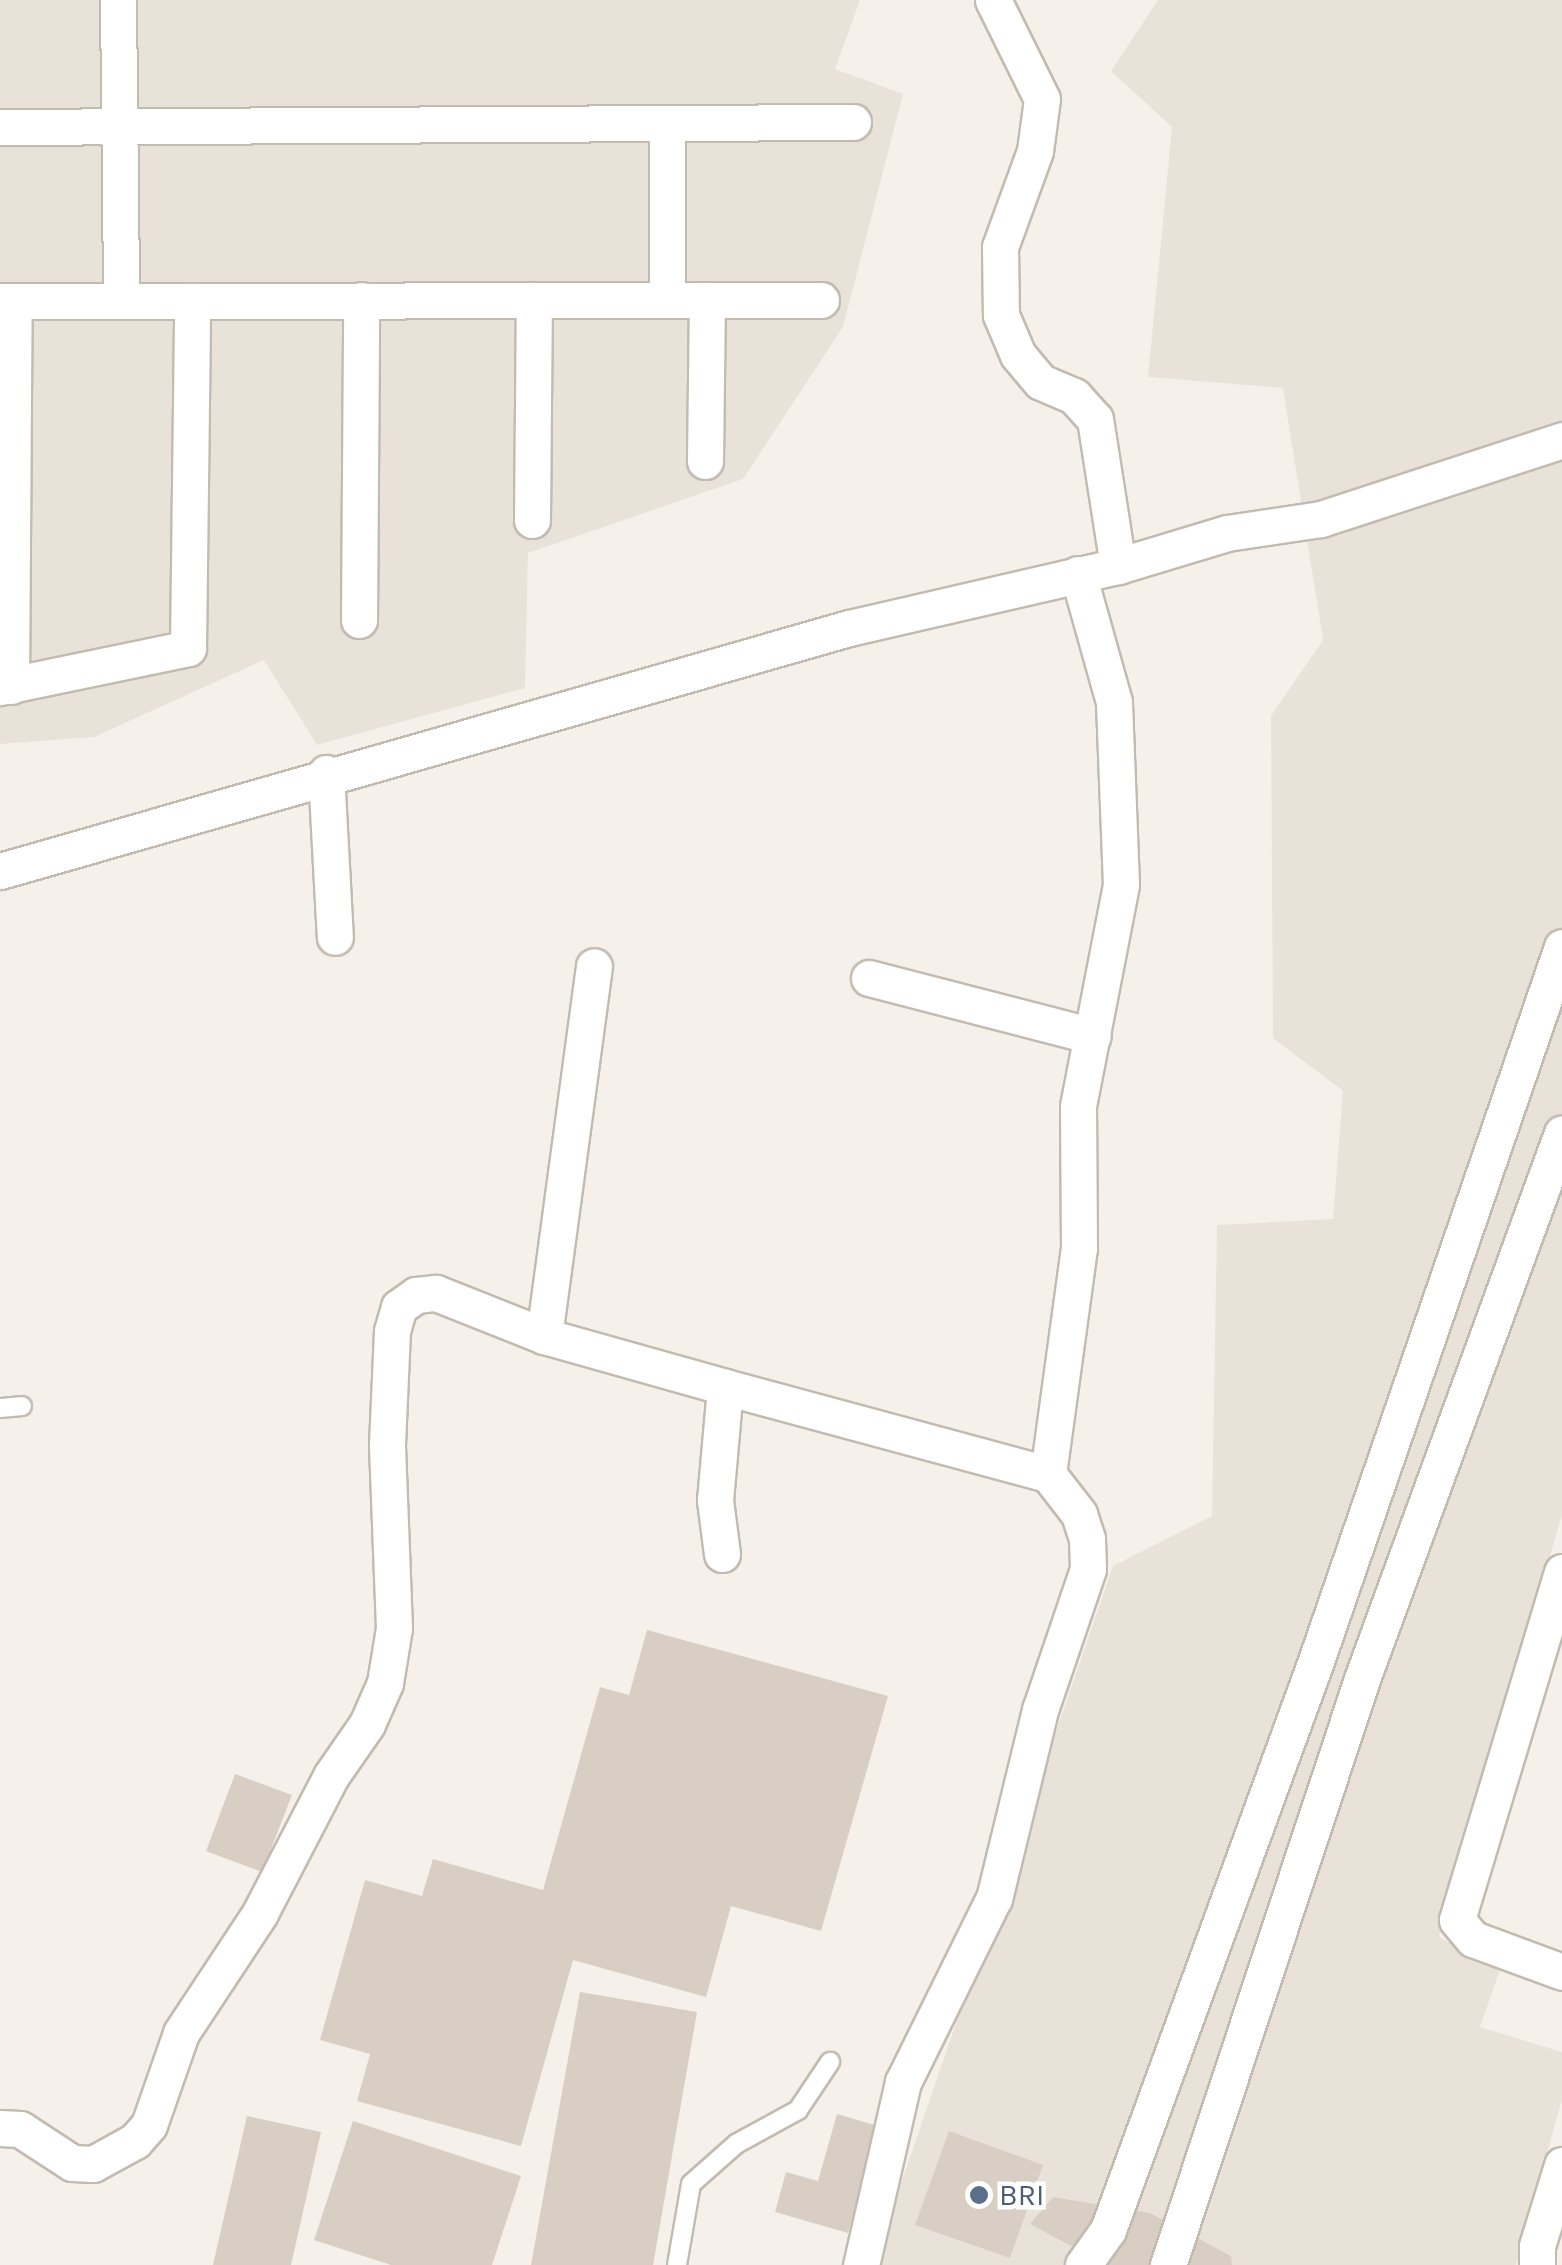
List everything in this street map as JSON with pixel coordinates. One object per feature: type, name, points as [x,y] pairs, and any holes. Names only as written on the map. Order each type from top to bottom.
[{"type":"street","points":[[118,0],[120,301]]},
{"type":"street","points":[[993,0],[1042,99],[1035,152],[1000,247],[1001,315],[1018,355],[1041,382],[1074,396],[1094,419],[1118,566]]},
{"type":"street","points":[[0,127],[853,122]]},
{"type":"street","points":[[667,123],[668,300]]},
{"type":"street","points":[[359,620],[362,300]]},
{"type":"street","points":[[532,520],[534,300]]},
{"type":"street","points":[[705,461],[708,300]]},
{"type":"street","points":[[192,301],[188,648],[5,686],[7,301],[821,300]]},
{"type":"street","points":[[0,871],[326,773],[596,704],[848,628],[1118,566],[1228,533],[1321,518],[1562,440]]},
{"type":"street","points":[[1048,1474],[1079,1248],[1078,1106],[1121,885],[1119,754],[1114,702],[1078,574]]},
{"type":"street","points":[[326,773],[335,937]]},
{"type":"street","points":[[1083,2265],[1108,2230],[1316,1661],[1501,1140],[1562,947]]},
{"type":"street","points":[[544,1336],[594,966]]},
{"type":"street","points":[[869,978],[1092,1036]]},
{"type":"street","points":[[1168,2265],[1362,1679],[1557,1148],[1501,1140]]},
{"type":"street","points":[[0,2128],[20,2129],[72,2163],[94,2164],[135,2141],[148,2124],[181,2033],[287,1868],[331,1776],[366,1724],[386,1683],[394,1628],[388,1445],[392,1331],[399,1307],[416,1295],[436,1294],[544,1336],[1048,1474],[1079,1514],[1088,1570],[1040,1710],[994,1898],[902,2082],[861,2265]]},
{"type":"street","points":[[722,1554],[715,1500],[725,1387]]},
{"type":"street","points":[[1562,1572],[1456,1920],[1472,1939],[1562,1972]]},
{"type":"street","points":[[1316,1661],[1362,1679]]},
{"type":"street","points":[[1537,2265],[1536,2246],[1562,2165]]},
{"type":"lane","points":[[0,1408],[22,1406]]},
{"type":"lane","points":[[677,2265],[691,2184],[736,2144],[798,2110],[830,2062]]},
{"type":"shaded area","points":[[0,0],[860,0],[835,69],[903,94],[843,327],[743,479],[528,553],[525,688],[317,745],[264,660],[94,737],[0,744]]},
{"type":"shaded area","points":[[1158,0],[1562,0],[1562,1515],[1439,1937],[1500,1970],[1480,2027],[1562,2052],[1562,2099],[1516,2265],[873,2265],[1113,1566],[1212,1516],[1217,1225],[1333,1219],[1343,1091],[1273,1038],[1271,716],[1323,640],[1283,388],[1148,377],[1172,127],[1111,71]]},
{"type":"building","points":[[647,1630],[888,1696],[821,1931],[731,1906],[706,1997],[573,1960],[521,2146],[357,2101],[370,2054],[320,2040],[365,1880],[422,1896],[433,1859],[543,1890],[600,1687],[629,1695]]},
{"type":"building","points":[[235,1774],[292,1795],[262,1872],[206,1851]]},
{"type":"building","points":[[580,1992],[697,2012],[653,2265],[531,2265]]},
{"type":"building","points":[[837,2114],[878,2126],[848,2233],[775,2212],[786,2172],[818,2181]]},
{"type":"building","points":[[247,2116],[321,2132],[291,2265],[213,2265]]},
{"type":"building","points":[[353,2121],[521,2176],[492,2265],[391,2265],[314,2240]]},
{"type":"building","name":"BRI","points":[[949,2131],[1043,2165],[1010,2258],[915,2225]]},
{"type":"building","points":[[1053,2197],[1150,2213],[1231,2256],[1232,2265],[1107,2265],[1030,2224]]},
{"type":"place","name":"BRI","points":[[979,2195]]}]
